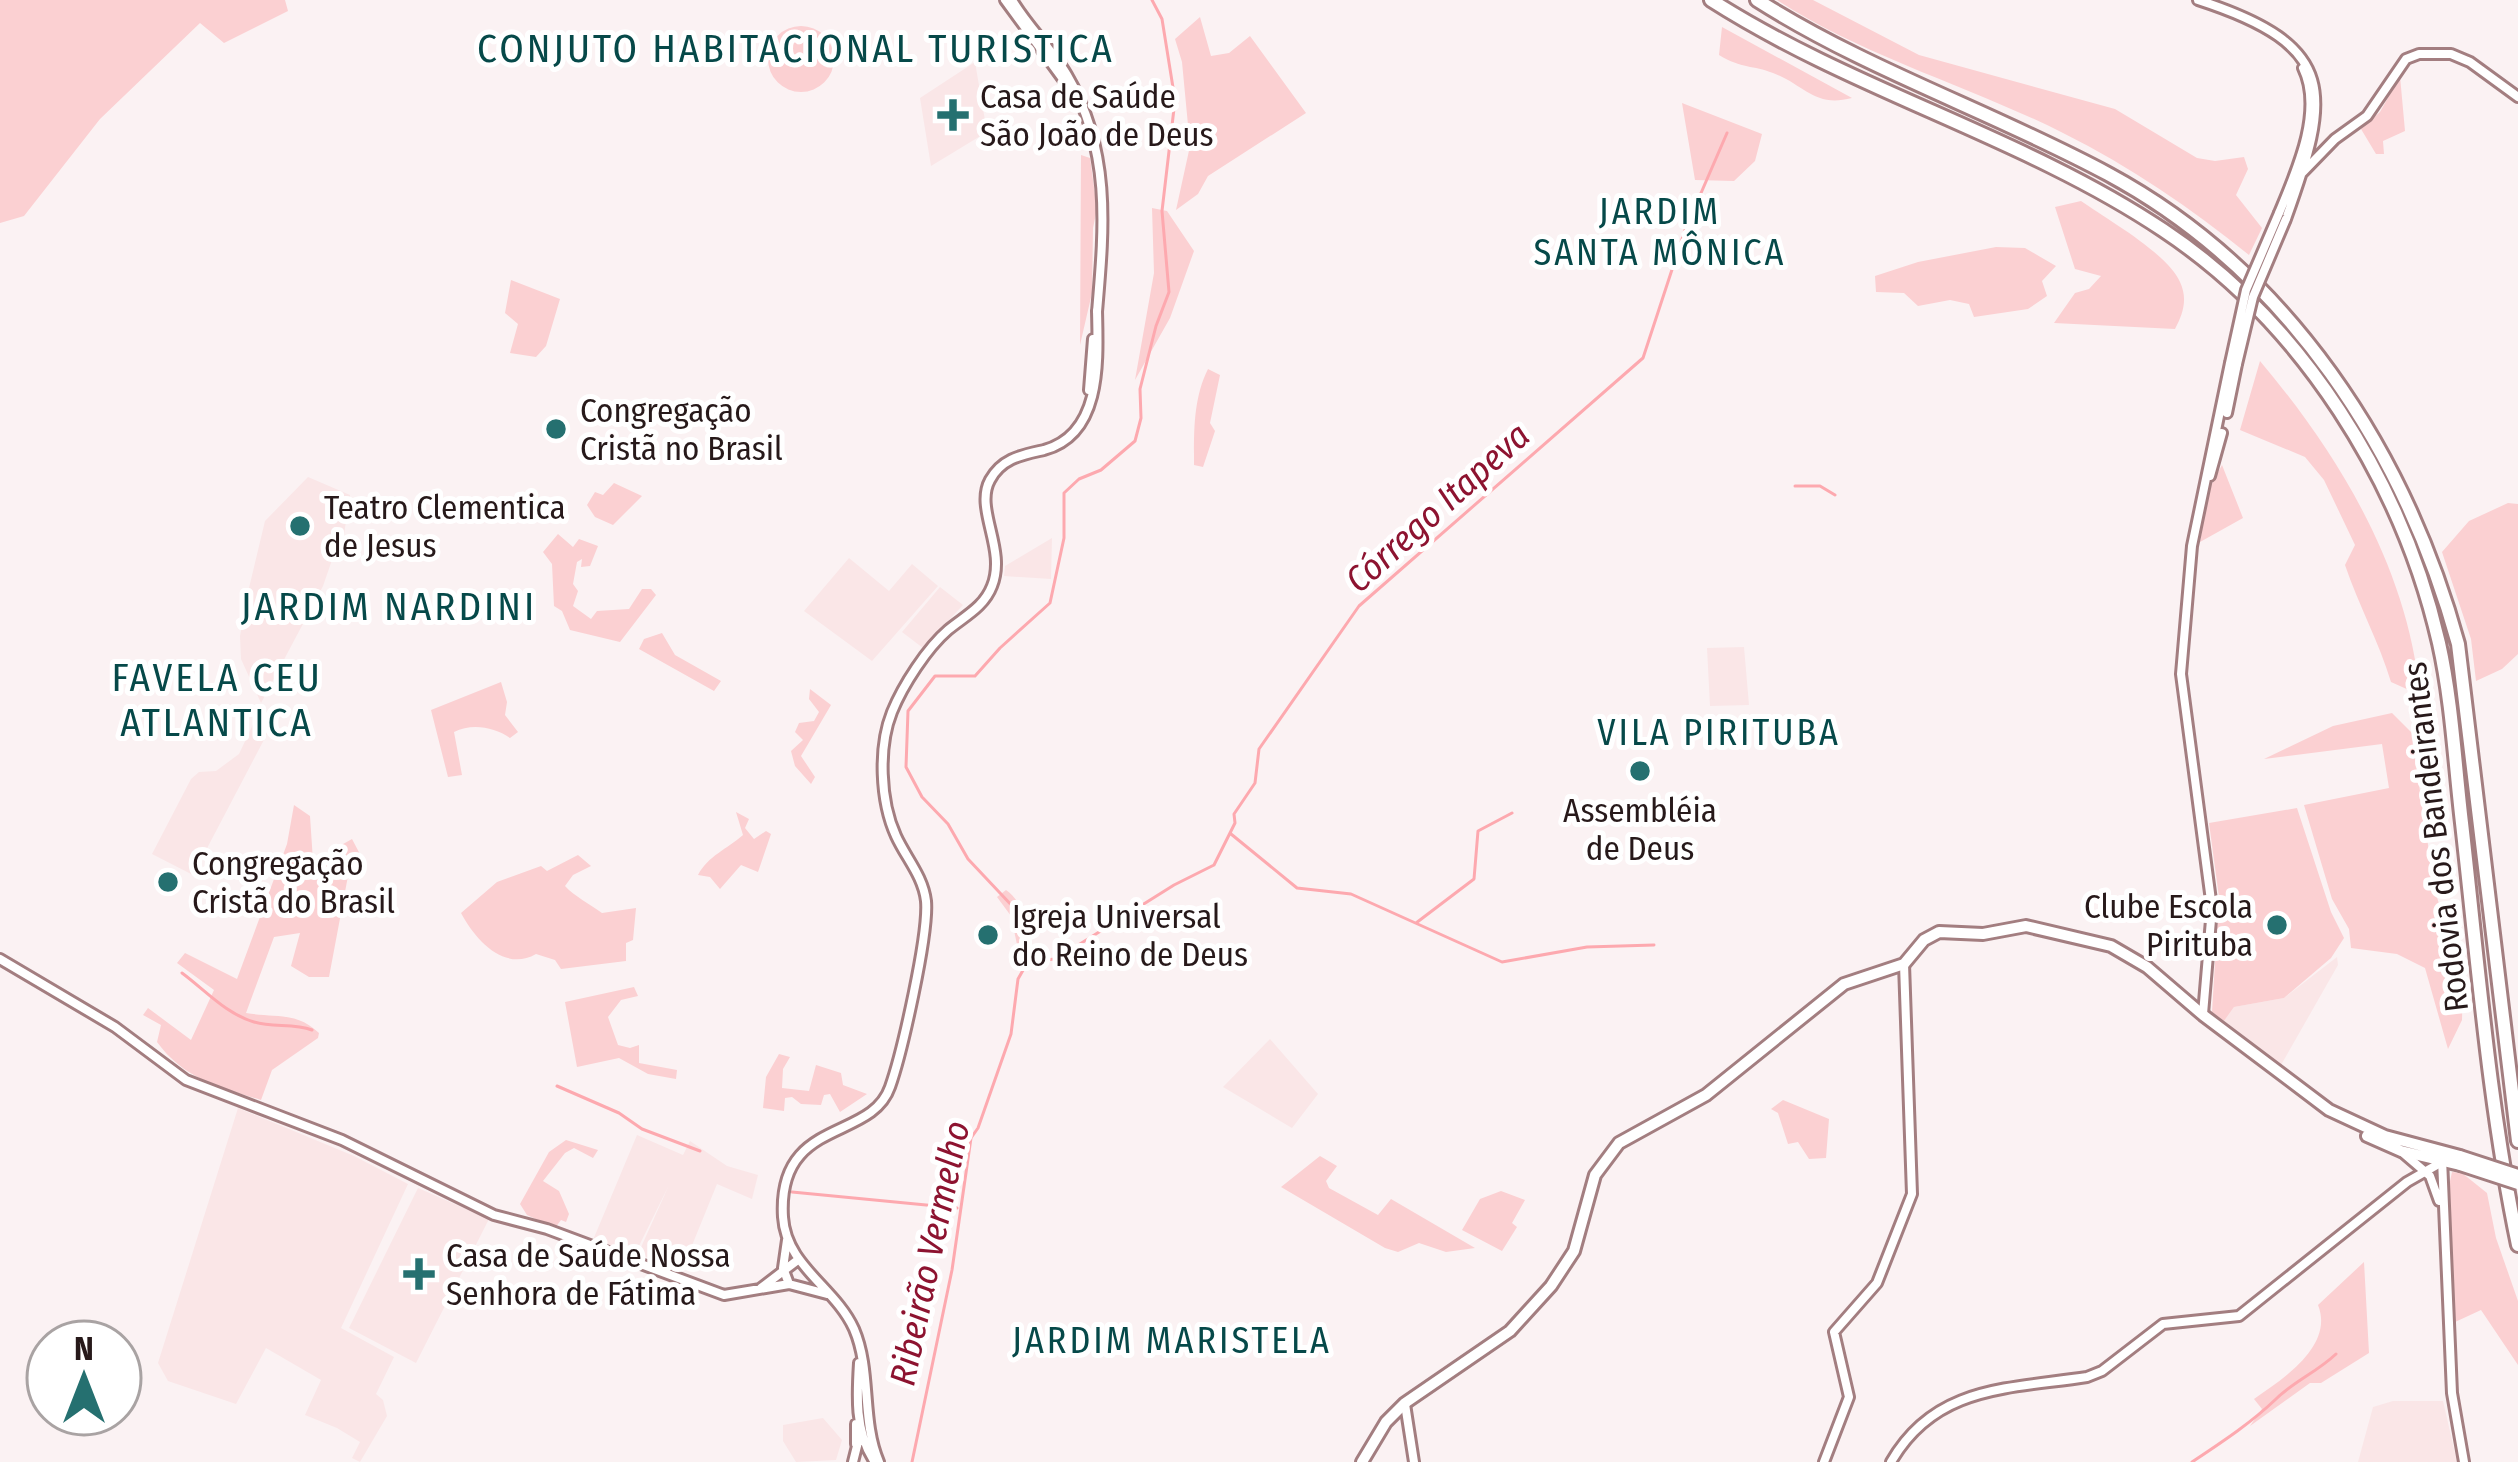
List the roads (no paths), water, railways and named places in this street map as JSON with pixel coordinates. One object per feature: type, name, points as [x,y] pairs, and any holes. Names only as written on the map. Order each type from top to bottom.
[{"type":"highway","name":"Rodovia dos Bandeirantes","points":[[1711,0],[1818,62],[2101,192],[2166,232],[2226,280],[2275,330],[2320,384],[2363,448],[2398,518],[2439,644],[2499,1150],[2518,1245]]},
{"type":"highway","name":"Rodovia dos Bandeirantes","points":[[1756,0],[1859,57],[2109,174],[2174,214],[2281,310],[2377,440],[2419,528],[2458,644],[2518,1141]]},
{"type":"main road","points":[[789,1284],[783,1268],[787,1240],[783,1198],[796,1161],[820,1136],[869,1114],[889,1093],[925,925],[920,879],[894,832],[885,803],[884,757],[890,717],[934,645],[982,603],[994,583],[997,551],[986,495],[990,480],[1010,459],[1059,445],[1087,415],[1103,209],[1090,138],[1065,81],[1008,0]]},
{"type":"main road","points":[[2198,0],[2246,17],[2297,56],[2307,75],[2311,102],[2303,165],[2252,297],[2191,554],[2182,674],[2212,908],[2204,1012],[2234,1046],[2309,1105],[2401,1151],[2432,1179],[2442,1213]]},
{"type":"main road","points":[[2303,165],[2367,116],[2406,59],[2419,53],[2452,54],[2518,97]]},
{"type":"main road","points":[[1362,1462],[1386,1422],[1405,1403],[1510,1331],[1551,1286],[1574,1251],[1595,1175],[1619,1143],[1706,1095],[1844,985],[1904,964],[1924,940],[1939,932],[1983,934],[2026,926],[2111,946],[2329,1110],[2442,1156]]},
{"type":"main road","points":[[0,959],[115,1027],[186,1080],[334,1137],[458,1200],[724,1295],[789,1284],[813,1286],[828,1294],[846,1314],[861,1350],[866,1443],[854,1462]]},
{"type":"main road","points":[[1824,1462],[1849,1397],[1834,1332],[1873,1291],[1912,1194],[1904,964]]},
{"type":"main road","points":[[2401,1151],[2408,1146],[2423,1147]]},
{"type":"main road","points":[[2401,1151],[2442,1156],[2518,1179]]},
{"type":"main road","points":[[1891,1462],[1922,1421],[1963,1398],[2087,1377],[2102,1371],[2163,1324],[2239,1316],[2442,1156]]},
{"type":"main road","points":[[2442,1156],[2452,1393],[2464,1462]]},
{"type":"main road","points":[[787,1240],[813,1286]]},
{"type":"main road","points":[[760,1289],[799,1259]]},
{"type":"main road","points":[[861,1350],[858,1411],[866,1443],[877,1462]]},
{"type":"main road","points":[[1405,1403],[1414,1462]]},
{"type":"waterway","name":"Ribeirão Vermelho","points":[[912,1462],[952,1270],[971,1138],[1011,1034],[1018,979],[1026,965],[1026,937],[1016,910],[968,859],[906,767],[908,711],[935,676],[975,676],[1050,603],[1064,538],[1064,493],[1135,441],[1141,418],[1140,389],[1169,292],[1162,211],[1175,100],[1162,19],[1152,0]]},
{"type":"waterway","name":"Córrego Itapeva","points":[[1029,961],[1056,959],[1214,865],[1235,823],[1234,814],[1255,783],[1259,749],[1359,606],[1643,358],[1685,230],[1727,133]]},
{"type":"waterway","points":[[1795,486],[1820,486],[1835,495]]},
{"type":"waterway","points":[[1416,923],[1474,879],[1478,831],[1512,813]]},
{"type":"waterway","points":[[1231,834],[1297,888],[1351,894],[1502,962],[1587,947],[1654,945]]},
{"type":"waterway","points":[[182,973],[244,1018],[312,1030]]},
{"type":"waterway","points":[[557,1086],[619,1113],[642,1129],[700,1151]]},
{"type":"waterway","points":[[792,1192],[957,1208]]},
{"type":"waterway","points":[[2192,1462],[2336,1354]]},
{"type":"place","name":"Casa de Saúde São João de Deus","points":[[953,115]]},
{"type":"place","name":"Congregação Cristã no Brasil","points":[[556,429]]},
{"type":"place","name":"Teatro Clementica de Jesus","points":[[300,526]]},
{"type":"place","name":"Assembléia de Deus","points":[[1640,771]]},
{"type":"place","name":"Congregação Cristã do Brasil","points":[[168,882]]},
{"type":"place","name":"Clube Escola Pirituba","points":[[2277,925]]},
{"type":"place","name":"Igreja Universal do Reino de Deus","points":[[988,935]]},
{"type":"place","name":"Casa de Saúde Nossa Senhora de Fátima","points":[[419,1274]]},
{"type":"district","name":"CONJUTO HABITACIONAL TURISTICA","points":[[796,48]]},
{"type":"district","name":"JARDIM SANTA MÔNICA","points":[[1660,232]]},
{"type":"district","name":"JARDIM NARDINI","points":[[389,606]]},
{"type":"district","name":"FAVELA CEU ATLANTICA","points":[[217,700]]},
{"type":"district","name":"VILA PIRITUBA","points":[[1719,732]]},
{"type":"district","name":"JARDIM MARISTELA","points":[[1172,1340]]}]
